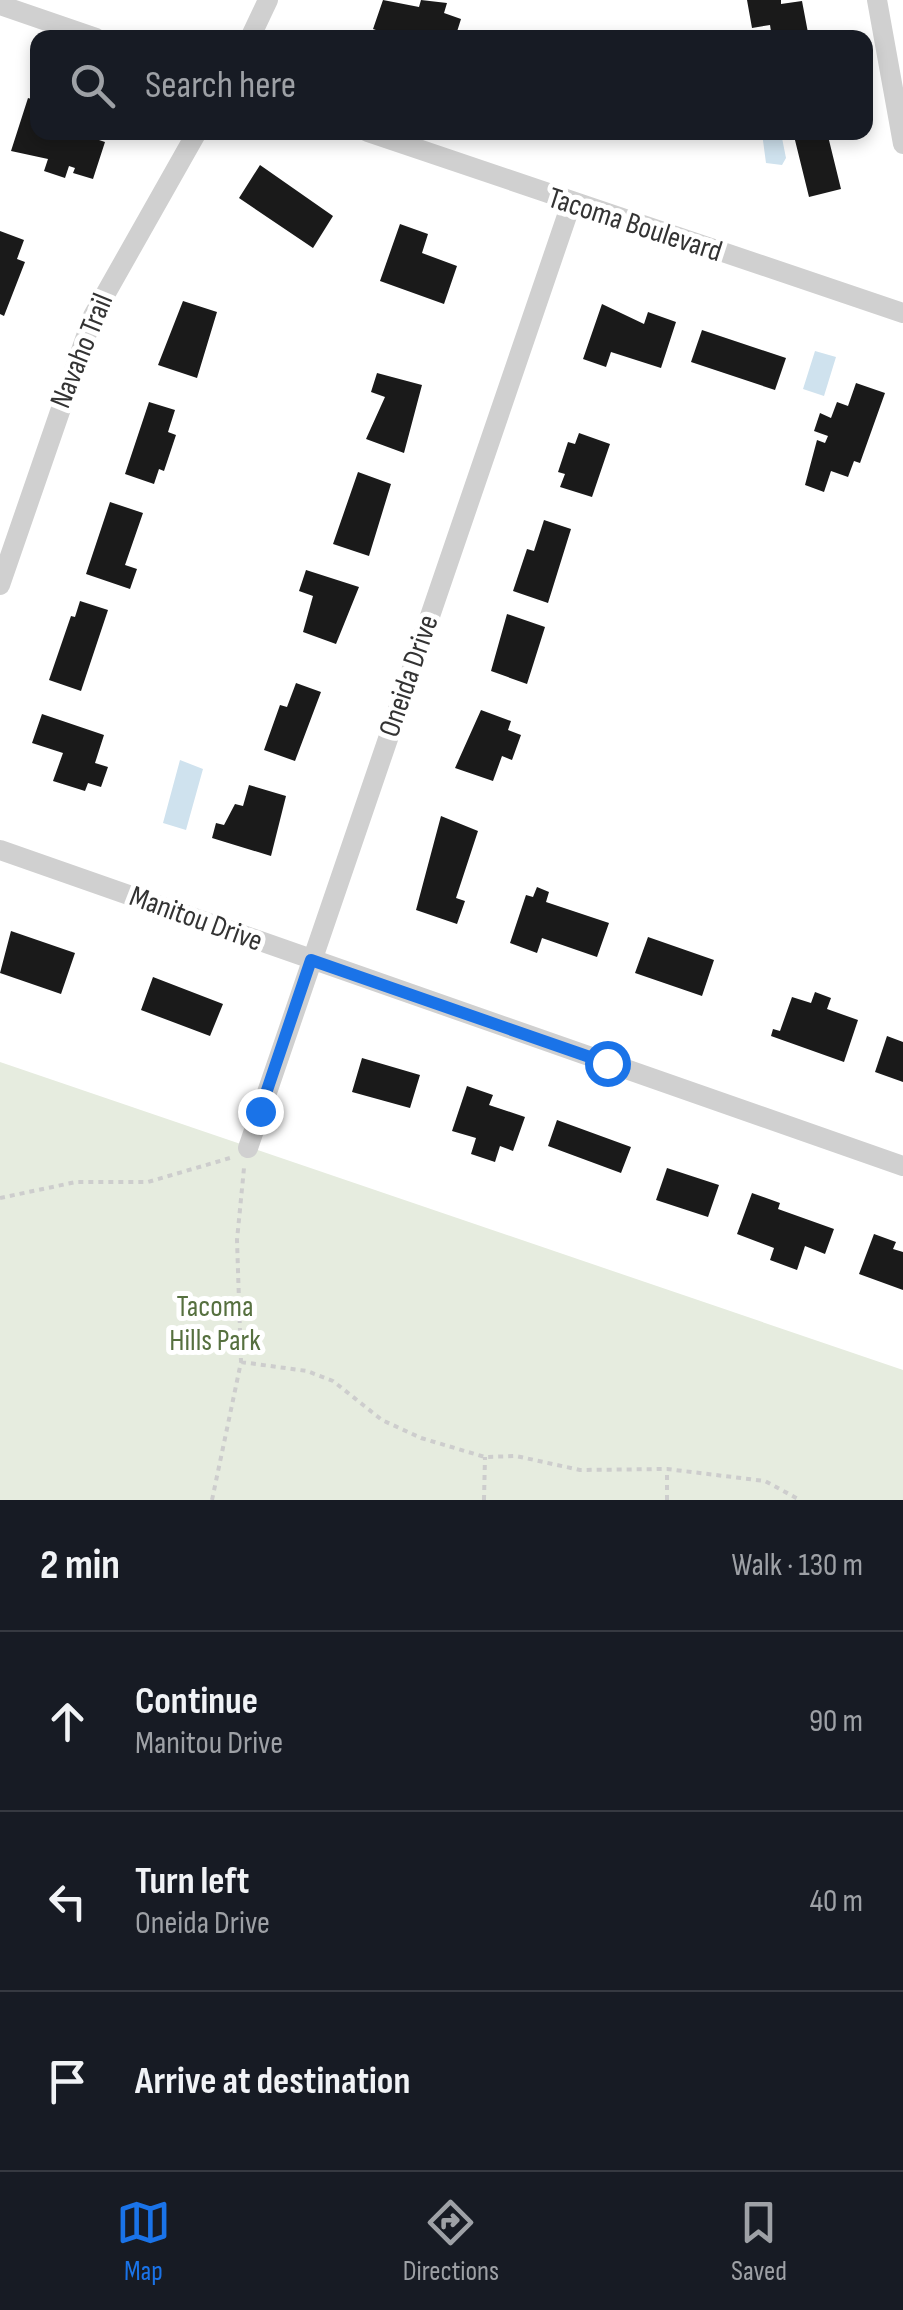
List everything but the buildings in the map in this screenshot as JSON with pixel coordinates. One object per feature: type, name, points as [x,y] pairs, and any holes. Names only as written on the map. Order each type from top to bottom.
[{"type":"street","points":[[254,30],[268,0]]},
{"type":"street","points":[[877,0],[903,144]]},
{"type":"street","points":[[0,5],[73,30]]},
{"type":"street","name":"Navaho Trail","points":[[0,584],[93,316],[192,140]]},
{"type":"street","name":"Tacoma Boulevard","points":[[391,140],[903,313]]},
{"type":"street","name":"Oneida Drive","points":[[248,1148],[571,204]]},
{"type":"street","name":"Manitou Drive","points":[[0,850],[903,1166]]},
{"type":"path","points":[[0,1198],[76,1182],[148,1182],[221,1163],[248,1148]]},
{"type":"path","points":[[212,1500],[240,1362],[237,1240],[248,1148]]},
{"type":"path","points":[[240,1362],[308,1371],[333,1381],[382,1420],[421,1438],[485,1457],[516,1456],[580,1470],[668,1469],[766,1481],[800,1500]]},
{"type":"path","points":[[484,1500],[485,1457]]},
{"type":"path","points":[[667,1500],[668,1469]]},
{"type":"green space","name":"Tacoma Hills Park","points":[[0,1062],[903,1370],[903,1500],[0,1500]]},
{"type":"water","points":[[763,140],[782,140],[786,158],[782,165],[766,163]]},
{"type":"water","points":[[815,351],[836,357],[824,396],[803,389]]},
{"type":"water","points":[[180,760],[203,769],[186,830],[163,823]]},
{"type":"route","points":[[260,1111],[311,960],[607,1063]]}]
